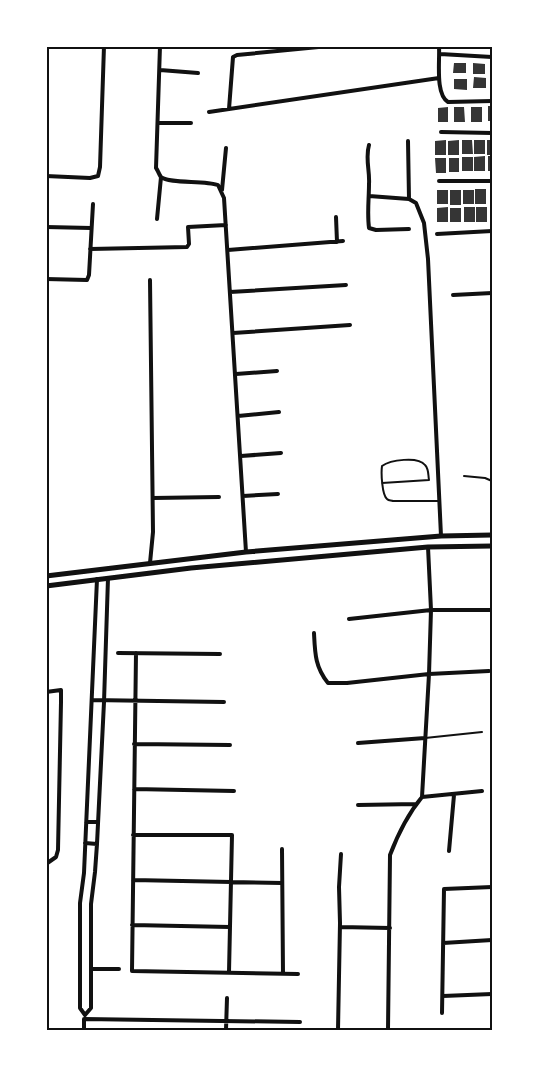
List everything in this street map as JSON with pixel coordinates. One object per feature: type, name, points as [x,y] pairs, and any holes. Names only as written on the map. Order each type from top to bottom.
[{"type":"street","points":[[46,177],[90,178],[98,176],[104,46]]},
{"type":"street","points":[[157,219],[161,177],[156,168],[160,46]]},
{"type":"street","points":[[229,109],[233,57],[329,46]]},
{"type":"street","points":[[431,46],[439,47],[439,78],[442,97],[448,102],[492,101]]},
{"type":"street","points":[[440,54],[492,57]]},
{"type":"street","points":[[160,70],[198,73]]},
{"type":"street","points":[[209,112],[439,78]]},
{"type":"street","points":[[158,123],[191,123]]},
{"type":"street","points":[[441,132],[492,133]]},
{"type":"street","points":[[408,141],[408,199]]},
{"type":"street","points":[[369,145],[367,152],[369,228],[376,230],[409,229]]},
{"type":"street","points":[[222,191],[226,148]]},
{"type":"street","points":[[161,177],[170,181],[210,182],[218,185],[224,198],[247,563]]},
{"type":"street","points":[[439,181],[492,181]]},
{"type":"street","points":[[369,196],[408,199],[416,203],[424,224],[428,259],[442,547]]},
{"type":"street","points":[[46,279],[87,280],[93,204]]},
{"type":"street","points":[[228,250],[340,242],[336,218]]},
{"type":"street","points":[[90,249],[187,247],[189,244],[188,227],[226,225]]},
{"type":"street","points":[[46,227],[91,228]]},
{"type":"street","points":[[437,234],[492,231]]},
{"type":"street","points":[[150,280],[153,498],[150,563]]},
{"type":"street","points":[[230,292],[346,285]]},
{"type":"street","points":[[453,295],[492,293]]},
{"type":"street","points":[[233,333],[350,325]]},
{"type":"street","points":[[236,374],[277,371]]},
{"type":"street","points":[[238,416],[279,412]]},
{"type":"street","points":[[240,456],[281,453]]},
{"type":"street","points":[[243,496],[278,494]]},
{"type":"street","points":[[153,498],[219,497]]},
{"type":"street","points":[[46,576],[246,552],[441,536],[492,535]]},
{"type":"street","points":[[388,1030],[390,855],[401,830],[422,797],[431,610],[428,537]]},
{"type":"street","points":[[46,586],[247,563],[428,547],[492,546]]},
{"type":"street","points":[[84,1017],[91,1008],[91,904],[97,844],[108,578]]},
{"type":"street","points":[[84,1030],[84,1017],[80,1008],[80,903],[84,873],[97,579]]},
{"type":"street","points":[[349,619],[431,610],[492,610]]},
{"type":"street","points":[[314,633],[316,662],[321,675],[328,683],[489,671]]},
{"type":"street","points":[[118,653],[220,654]]},
{"type":"street","points":[[136,653],[132,971],[298,974]]},
{"type":"street","points":[[46,692],[61,690],[58,850],[56,857],[46,864]]},
{"type":"street","points":[[92,700],[224,702]]},
{"type":"street","points":[[358,743],[425,738]]},
{"type":"street","points":[[134,744],[230,745]]},
{"type":"street","points":[[134,789],[234,791]]},
{"type":"street","points":[[422,797],[482,791]]},
{"type":"street","points":[[449,851],[454,795]]},
{"type":"street","points":[[358,805],[416,804]]},
{"type":"street","points":[[86,822],[98,822]]},
{"type":"street","points":[[133,836],[232,835],[229,973]]},
{"type":"street","points":[[85,843],[97,844]]},
{"type":"street","points":[[282,849],[283,974]]},
{"type":"street","points":[[338,1030],[341,854]]},
{"type":"street","points":[[133,880],[282,883]]},
{"type":"street","points":[[442,1013],[444,889],[492,887]]},
{"type":"street","points":[[132,925],[230,927]]},
{"type":"street","points":[[340,927],[390,928]]},
{"type":"street","points":[[443,943],[492,940]]},
{"type":"street","points":[[91,969],[119,969]]},
{"type":"street","points":[[443,996],[492,994]]},
{"type":"street","points":[[226,1030],[227,998]]},
{"type":"street","points":[[84,1017],[300,1022]]},
{"type":"lane","points":[[382,483],[429,480],[428,468],[418,460],[388,461],[382,466],[382,483],[386,497],[393,501],[440,501]]},
{"type":"lane","points":[[464,476],[492,481],[491,511]]},
{"type":"lane","points":[[425,738],[482,732]]},
{"type":"building","points":[[454,63],[466,63],[466,73],[453,73]]},
{"type":"building","points":[[473,63],[485,64],[485,74],[473,74]]},
{"type":"building","points":[[474,77],[486,78],[486,88],[473,88]]},
{"type":"building","points":[[454,79],[467,79],[467,90],[454,89]]},
{"type":"building","points":[[488,106],[492,106],[492,121],[488,121]]},
{"type":"building","points":[[448,107],[448,122],[438,122],[438,108]]},
{"type":"building","points":[[454,107],[464,107],[465,122],[454,122]]},
{"type":"building","points":[[471,107],[482,107],[482,122],[471,122]]},
{"type":"building","points":[[446,140],[446,155],[435,155],[435,141]]},
{"type":"building","points":[[459,140],[459,155],[448,155],[448,141]]},
{"type":"building","points":[[462,140],[472,140],[473,154],[462,154]]},
{"type":"building","points":[[474,140],[485,140],[485,154],[474,154]]},
{"type":"building","points":[[487,140],[492,140],[492,155],[487,155]]},
{"type":"building","points":[[485,156],[485,171],[474,171],[474,157]]},
{"type":"building","points":[[488,156],[492,156],[492,171],[488,171]]},
{"type":"building","points":[[462,157],[473,157],[473,171],[462,171]]},
{"type":"building","points":[[435,158],[446,158],[446,173],[436,173]]},
{"type":"building","points":[[449,158],[459,158],[459,172],[449,172]]},
{"type":"building","points":[[475,189],[486,189],[486,204],[475,204]]},
{"type":"building","points":[[437,190],[448,190],[448,204],[437,204]]},
{"type":"building","points":[[450,190],[461,190],[461,205],[450,205]]},
{"type":"building","points":[[463,190],[474,190],[474,204],[463,204]]},
{"type":"building","points":[[448,207],[448,222],[437,222],[437,208]]},
{"type":"building","points":[[464,207],[475,207],[475,222],[464,222]]},
{"type":"building","points":[[476,207],[487,207],[487,222],[476,222]]},
{"type":"building","points":[[450,208],[461,208],[461,222],[450,222]]}]
